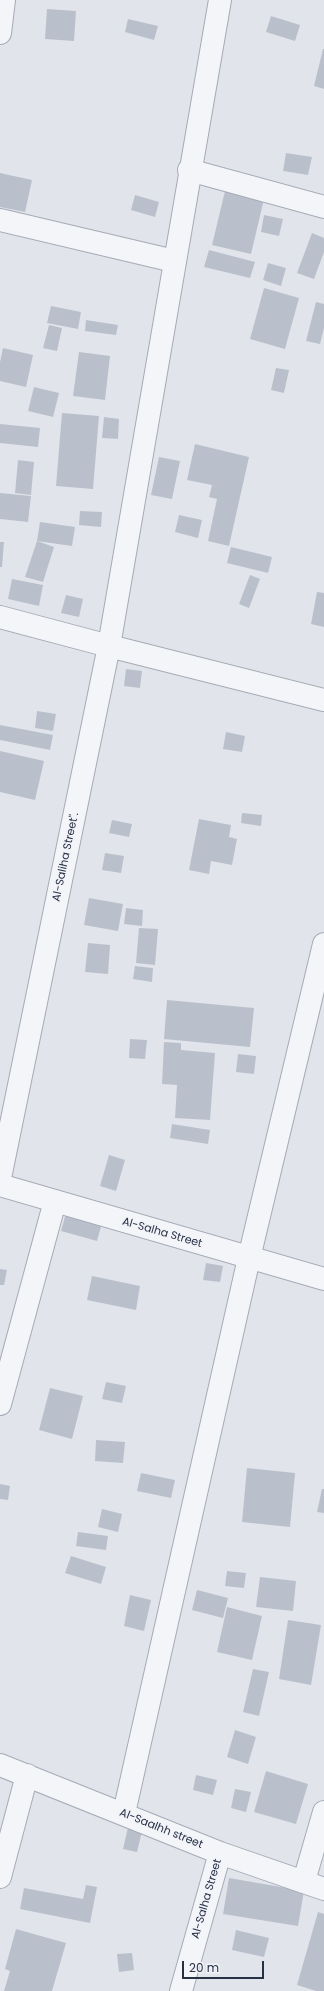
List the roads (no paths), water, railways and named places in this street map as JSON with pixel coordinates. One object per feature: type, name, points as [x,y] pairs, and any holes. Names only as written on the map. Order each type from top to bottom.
[{"type":"street","points":[[0,33],[4,0]]},
{"type":"street","name":"Al-Saliha Street\".","points":[[0,1178],[109,646],[220,0]]},
{"type":"street","points":[[190,170],[324,207]]},
{"type":"street","points":[[0,220],[174,261]]},
{"type":"street","points":[[0,617],[324,700]]},
{"type":"street","points":[[124,1813],[249,1258],[324,944]]},
{"type":"street","name":"Al-Salha Street","points":[[0,1185],[324,1280]]},
{"type":"street","points":[[0,1404],[55,1201]]},
{"type":"street","name":"Al-Saalhh street","points":[[0,1765],[124,1813],[220,1853],[314,1885]]},
{"type":"street","points":[[0,1877],[27,1775]]},
{"type":"street","points":[[314,1885],[324,1812]]},
{"type":"street","name":"Al-Salha Street","points":[[181,1991],[220,1853]]}]
